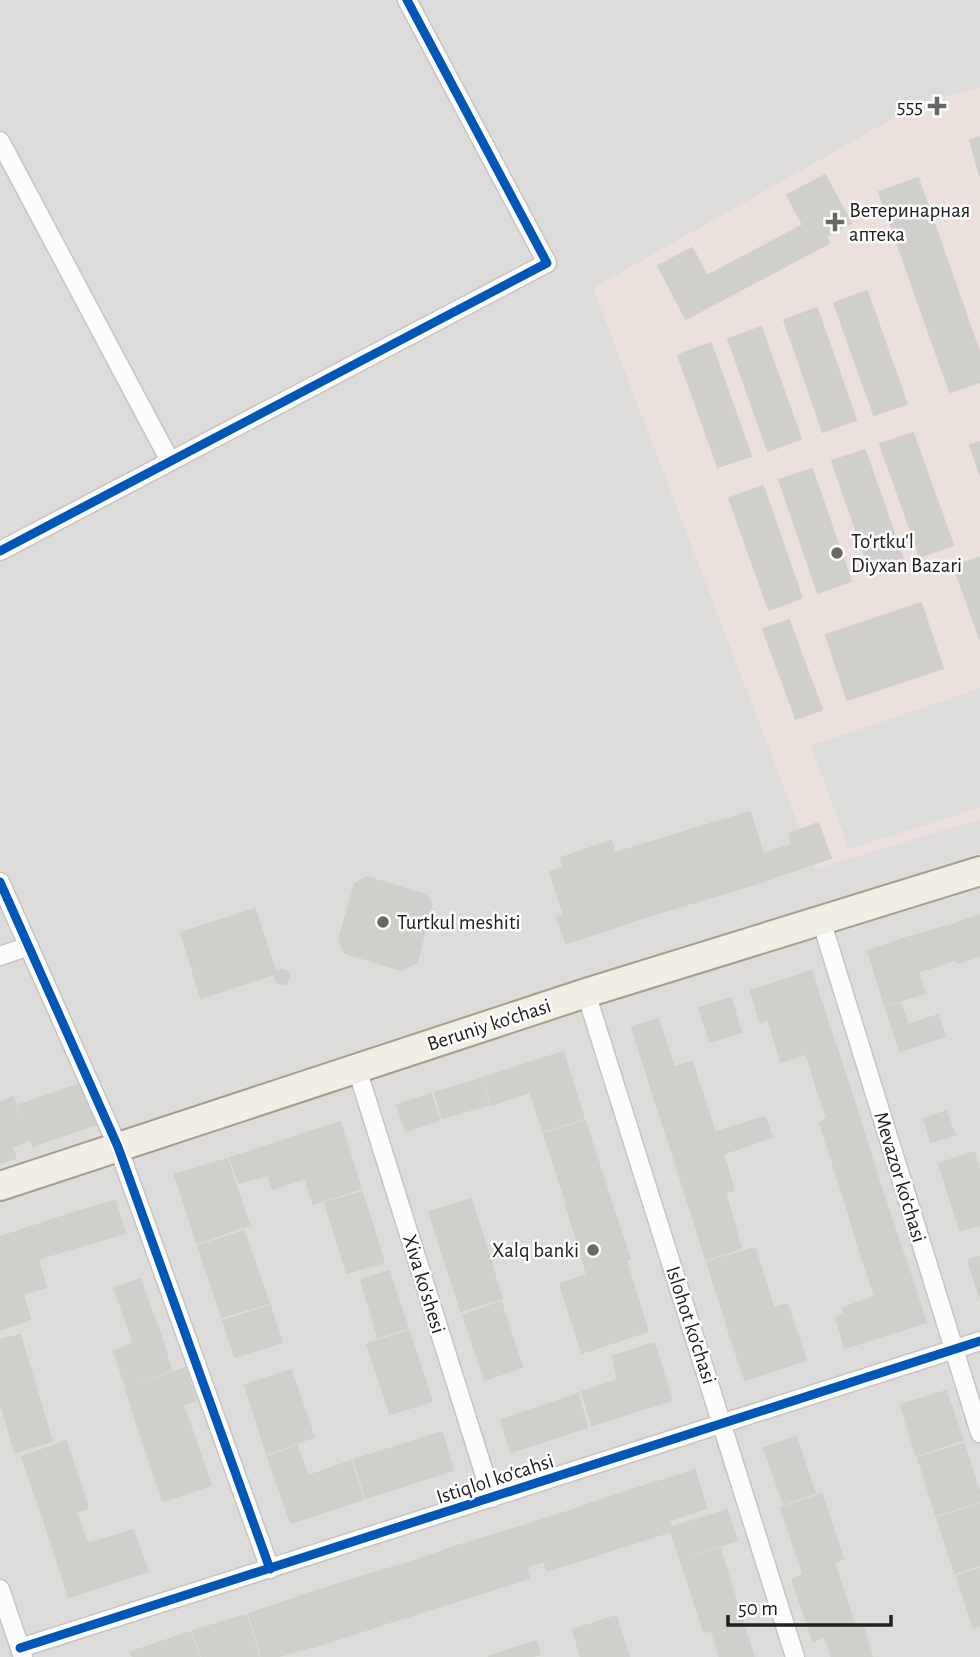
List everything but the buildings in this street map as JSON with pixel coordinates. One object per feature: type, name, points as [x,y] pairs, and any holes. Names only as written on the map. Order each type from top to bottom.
[{"type":"main road","name":"Beruniy ko'chasi","points":[[0,1186],[586,993],[980,871]]},
{"type":"street","points":[[0,551],[547,263],[407,0]]},
{"type":"street","points":[[0,141],[170,461]]},
{"type":"street","points":[[0,882],[118,1147],[270,1569]]},
{"type":"street","name":"Mevazor ko'chasi","points":[[821,920],[980,1433]]},
{"type":"street","points":[[0,956],[29,946]]},
{"type":"street","name":"Islohot ko'chasi","points":[[586,993],[795,1657]]},
{"type":"street","name":"Xiva ko'shesi","points":[[357,1069],[492,1498]]},
{"type":"street","name":"Istiqlol ko'cahsi","points":[[21,1653],[270,1569],[980,1341]]},
{"type":"street","points":[[0,1589],[21,1653]]},
{"type":"shaded area","points":[[0,0],[980,0],[980,1657],[0,1657]]},
{"type":"shaded area","name":"To'rtku'l Diyxan Bazari","points":[[980,87],[980,819],[815,869],[593,288],[919,104]]},
{"type":"shaded area","points":[[980,688],[980,808],[849,849],[811,746]]},
{"type":"cycle path","points":[[0,551],[547,263],[407,0]]},
{"type":"cycle path","points":[[0,882],[118,1147],[270,1569]]},
{"type":"cycle path","points":[[20,1648],[980,1341]]},
{"type":"place","name":"555","points":[[937,106]]},
{"type":"place","name":"Ветеринарная аптека","points":[[835,222]]},
{"type":"place","name":"To'rtku'l Diyxan Bazari","points":[[837,553]]},
{"type":"place","name":"Turtkul meshiti","points":[[383,922]]},
{"type":"place","name":"Xalq banki","points":[[593,1250]]}]
